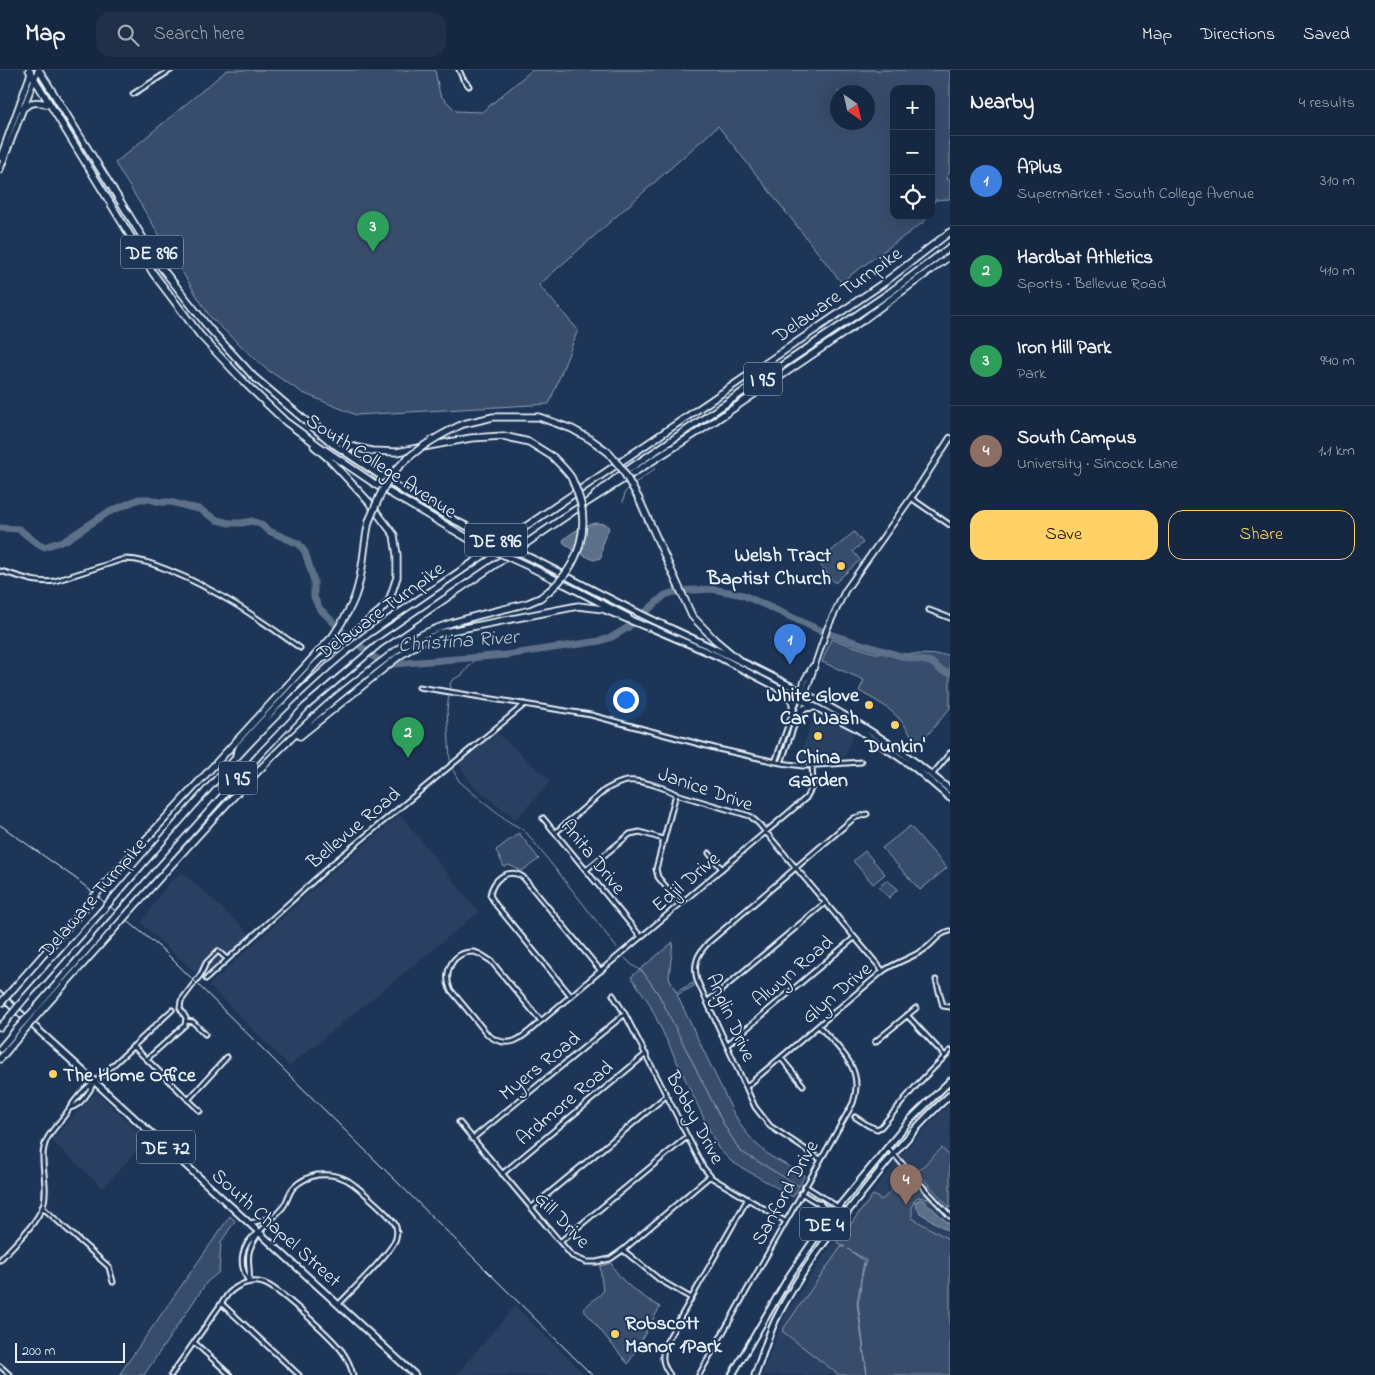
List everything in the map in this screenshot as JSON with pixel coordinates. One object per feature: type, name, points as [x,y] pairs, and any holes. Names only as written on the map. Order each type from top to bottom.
[{"type":"highway","name":"South College Avenue","points":[[38,70],[161,267],[209,328],[254,378],[334,444]]},
{"type":"highway","name":"South College Avenue","points":[[31,71],[152,273],[200,335],[247,385],[286,422],[378,486],[469,538],[564,584]]},
{"type":"highway","points":[[22,109],[34,102],[50,105]]},
{"type":"highway","name":"Delaware Turnpike","points":[[0,1027],[234,760],[289,701],[346,651],[368,634],[878,288],[922,256],[950,232]]},
{"type":"highway","name":"Delaware Turnpike","points":[[575,510],[623,473],[889,293],[950,247]]},
{"type":"highway","name":"Delaware Turnpike","points":[[0,1049],[19,1032],[113,925],[124,907],[268,746],[305,707],[362,659],[380,644],[575,510],[706,427],[870,314],[950,256]]},
{"type":"highway","points":[[113,925],[130,910],[225,805],[270,760],[325,707],[365,674],[421,634],[440,626],[528,603],[540,598],[557,585],[571,567],[577,555],[584,528],[580,501],[571,477],[553,457],[529,442],[503,436],[470,438],[397,452],[372,451],[345,445],[294,412]]},
{"type":"highway","points":[[0,1004],[103,886],[333,636],[355,598],[362,570],[364,542],[369,522],[390,477],[403,462],[444,433],[463,424],[493,417],[539,417],[572,429],[608,452],[622,469],[639,499],[692,616],[740,661]]},
{"type":"highway","points":[[234,760],[240,746],[317,663],[380,612],[389,600],[396,577],[398,555],[394,535],[373,506],[328,458],[286,422]]},
{"type":"highway","points":[[406,493],[408,502]]},
{"type":"highway","points":[[270,760],[371,678],[421,642],[440,633],[578,606],[604,608],[647,627]]},
{"type":"highway","points":[[0,1059],[19,1032]]},
{"type":"main road","name":"South College Avenue","points":[[334,444],[406,493],[454,520],[634,611],[740,661],[802,696],[858,722],[950,790]]},
{"type":"main road","name":"South College Avenue","points":[[564,584],[627,617]]},
{"type":"main road","name":"South College Avenue","points":[[647,627],[717,656],[783,690],[802,696],[816,707],[856,728],[916,768],[950,798]]},
{"type":"main road","points":[[783,690],[793,702],[794,716]]},
{"type":"main road","points":[[794,716],[805,708],[816,707]]},
{"type":"main road","name":"DE 72","points":[[0,994],[95,1082]]},
{"type":"main road","name":"DE 4","points":[[732,1375],[790,1275],[823,1226],[920,1108],[950,1081]]},
{"type":"main road","name":"South Chapel Street","points":[[95,1082],[415,1375]]},
{"type":"main road","points":[[930,1114],[950,1091]]},
{"type":"main road","name":"DE 4","points":[[755,1375],[782,1308],[811,1262],[842,1218],[894,1154],[950,1095]]},
{"type":"main road","points":[[820,1204],[826,1214],[823,1226]]},
{"type":"street","points":[[0,170],[38,70]]},
{"type":"street","points":[[133,94],[171,70]]},
{"type":"street","points":[[459,70],[469,86]]},
{"type":"street","points":[[0,158],[31,71]]},
{"type":"street","points":[[775,762],[827,629],[845,591],[911,498],[950,438]]},
{"type":"street","points":[[911,498],[950,525]]},
{"type":"street","points":[[0,571],[32,582],[45,583],[124,559],[147,562],[192,580],[251,613],[300,648]]},
{"type":"street","points":[[929,610],[950,618]]},
{"type":"street","points":[[419,687],[525,703],[600,717],[718,749],[775,762],[812,765],[861,762]]},
{"type":"street","name":"Bellevue Road","points":[[206,979],[333,863],[525,703]]},
{"type":"street","points":[[781,763],[794,716]]},
{"type":"street","points":[[932,775],[950,753]]},
{"type":"street","name":"Edjil Drive","points":[[541,1021],[492,961],[484,956],[475,952],[461,955],[450,965],[447,981],[450,989],[488,1035],[495,1040],[509,1042],[518,1040],[541,1021],[556,1008],[601,971],[808,796],[813,785],[812,765]]},
{"type":"street","name":"Janice Drive","points":[[556,832],[606,790],[621,782],[636,781],[750,816],[757,821],[883,971]]},
{"type":"street","points":[[676,794],[656,864],[656,873],[680,904]]},
{"type":"street","name":"Anglin Drive","points":[[820,1159],[770,1126],[756,1107],[696,980],[695,963],[701,950],[854,818],[867,814]]},
{"type":"street","name":"Anita Drive","points":[[543,818],[641,937]]},
{"type":"street","points":[[586,870],[630,834],[640,832],[663,839]]},
{"type":"street","points":[[709,853],[722,869]]},
{"type":"street","points":[[571,996],[496,905],[490,895],[494,881],[512,872],[523,877],[601,971]]},
{"type":"street","points":[[707,1002],[825,902]]},
{"type":"street","name":"Glyn Drive","points":[[746,1086],[883,971],[926,949],[938,936],[950,931]]},
{"type":"street","name":"Alwyn Road","points":[[727,1045],[854,938]]},
{"type":"street","points":[[187,1021],[180,1005],[188,989],[201,974],[206,963],[218,951],[227,959]]},
{"type":"street","points":[[936,980],[943,1006],[950,1008]]},
{"type":"street","name":"Bobby Drive","points":[[613,995],[646,1054],[697,1158],[710,1176],[747,1200],[785,1221]]},
{"type":"street","points":[[875,1042],[916,1008]]},
{"type":"street","points":[[0,1260],[36,1219],[42,1208],[45,1194],[42,1158],[44,1144],[54,1128],[70,1108],[75,1107],[85,1096],[95,1082],[172,1010]]},
{"type":"street","name":"Myers Road","points":[[472,1139],[625,1014]]},
{"type":"street","points":[[907,1015],[945,1056]]},
{"type":"street","points":[[187,1021],[193,1022],[205,1034]]},
{"type":"street","points":[[147,1059],[183,1028],[187,1021]]},
{"type":"street","name":"Sanford Drive","points":[[699,1375],[855,1095],[856,1081],[853,1067],[819,1026]]},
{"type":"street","points":[[133,1046],[200,1111]]},
{"type":"street","points":[[855,1117],[869,1126],[877,1129],[881,1127],[914,1087],[950,1051]]},
{"type":"street","name":"Ardmore Road","points":[[502,1174],[646,1054]]},
{"type":"street","points":[[188,1100],[227,1057]]},
{"type":"street","points":[[781,1058],[803,1085]]},
{"type":"street","points":[[941,1089],[950,1077]]},
{"type":"street","points":[[531,1208],[666,1096]]},
{"type":"street","name":"Gill Drive","points":[[459,1122],[572,1256],[586,1262],[603,1261],[623,1250],[710,1176]]},
{"type":"street","points":[[560,1242],[687,1137]]},
{"type":"street","points":[[888,1146],[909,1172],[950,1216]]},
{"type":"street","points":[[249,1282],[245,1275],[243,1252],[249,1239],[260,1232],[273,1218],[296,1186],[309,1178],[323,1175],[339,1177],[352,1183],[393,1221],[397,1232],[394,1244],[339,1304]]},
{"type":"street","points":[[805,1186],[847,1212]]},
{"type":"street","points":[[801,1193],[842,1218]]},
{"type":"street","points":[[670,1375],[666,1370],[662,1356],[667,1341],[747,1200]]},
{"type":"street","points":[[42,1208],[109,1267],[113,1282]]},
{"type":"street","points":[[250,1223],[273,1218]]},
{"type":"street","points":[[623,1250],[660,1280],[691,1298]]},
{"type":"street","points":[[171,1375],[231,1291],[249,1282],[262,1282],[278,1291],[337,1345],[346,1358],[353,1375]]},
{"type":"street","points":[[221,1303],[300,1375]]},
{"type":"street","points":[[194,1342],[230,1375]]},
{"type":"street","points":[[0,1366],[10,1375]]},
{"type":"shaded area","points":[[227,70],[435,70],[440,95],[456,111],[482,112],[532,70],[950,70],[950,138],[948,145],[950,148],[950,171],[946,179],[950,180],[950,199],[935,200],[935,85],[890,85],[890,220],[925,220],[841,282],[718,126],[539,285],[578,330],[549,404],[356,415],[303,393],[266,369],[210,317],[115,163]]},
{"type":"shaded area","points":[[596,523],[606,524],[609,528],[603,541],[601,558],[593,560],[573,550],[563,542],[564,539],[575,531]]},
{"type":"shaded area","points":[[854,532],[863,543],[853,551],[860,560],[835,583],[818,562]]},
{"type":"shaded area","points":[[831,639],[875,653],[950,655],[950,708],[920,744],[914,740],[898,717],[859,691],[864,680],[822,662]]},
{"type":"shaded area","points":[[815,714],[854,731],[845,757],[798,761]]},
{"type":"shaded area","points":[[496,732],[551,781],[516,819],[472,785],[459,764]]},
{"type":"shaded area","points":[[400,815],[479,912],[289,1066],[209,985],[331,873]]},
{"type":"shaded area","points":[[910,826],[947,868],[920,890],[882,848]]},
{"type":"shaded area","points":[[519,833],[539,859],[522,871],[509,865],[504,867],[496,850]]},
{"type":"shaded area","points":[[865,851],[885,874],[873,884],[853,861]]},
{"type":"shaded area","points":[[182,872],[250,934],[201,978],[141,923],[167,885]]},
{"type":"shaded area","points":[[887,880],[898,889],[889,898],[879,887]]},
{"type":"shaded area","points":[[673,942],[669,977],[676,992],[693,983],[694,986],[677,995],[733,1112],[754,1142],[770,1156],[805,1175],[793,1197],[732,1162],[718,1148],[648,1001],[631,977]]},
{"type":"shaded area","points":[[96,1092],[147,1140],[103,1188],[51,1140]]},
{"type":"shaded area","points":[[950,1105],[950,1375],[762,1375],[785,1315],[824,1255],[902,1154],[937,1116]]},
{"type":"shaded area","points":[[942,1148],[950,1157],[950,1208],[917,1172]]},
{"type":"shaded area","points":[[908,1176],[929,1197],[927,1199],[918,1197],[914,1201],[912,1218],[950,1240],[950,1375],[839,1375],[782,1331],[841,1247],[845,1247],[837,1242],[873,1195],[882,1200]],"holes":[[[848,1249],[866,1260],[858,1303],[867,1375],[857,1303],[864,1261]]]},
{"type":"shaded area","points":[[920,1199],[926,1202],[950,1225],[950,1232],[920,1213],[915,1202]]},
{"type":"shaded area","points":[[230,1216],[235,1221],[221,1242],[219,1272],[207,1282],[144,1375],[119,1375]]},
{"type":"shaded area","points":[[611,1263],[626,1283],[660,1307],[628,1364],[583,1309],[603,1292],[600,1266]]},
{"type":"shaded area","points":[[515,1306],[585,1375],[456,1375]]},
{"type":"waterway","points":[[634,484],[656,468]]},
{"type":"waterway","points":[[623,502],[625,492],[629,488]]},
{"type":"waterway","name":"Christina River","points":[[0,528],[19,529],[44,547],[66,540],[107,513],[139,499],[171,502],[199,509],[217,520],[229,523],[252,521],[269,531],[299,544],[305,552],[314,581],[314,597],[319,608],[344,633],[374,657],[393,664],[506,655],[600,641],[612,637],[627,628],[665,595],[678,591],[713,589],[743,595],[826,633],[904,657],[931,662],[942,671],[950,673]]},
{"type":"waterway","points":[[451,689],[450,684],[452,680],[462,675],[477,657]]},
{"type":"waterway","points":[[449,695],[447,710],[450,760]]},
{"type":"waterway","points":[[453,770],[459,781],[474,794],[508,821],[525,831],[617,948]]},
{"type":"waterway","points":[[625,958],[643,972],[659,995],[723,1123],[740,1151],[799,1186]]},
{"type":"railway","points":[[0,825],[75,878],[163,950],[592,1375]]},
{"type":"place","name":"Iron Hill Park","points":[[373,252]]},
{"type":"place","name":"Welsh Tract Baptist Church","points":[[841,566]]},
{"type":"place","name":"APlus","points":[[790,665]]},
{"type":"place","name":"White Glove Car Wash","points":[[869,705]]},
{"type":"place","name":"Dunkin'","points":[[895,725]]},
{"type":"place","name":"China Garden","points":[[818,736]]},
{"type":"place","name":"Hardbat Athletics","points":[[408,758]]},
{"type":"place","name":"The Home Office","points":[[53,1074]]},
{"type":"place","name":"South Campus","points":[[906,1205]]},
{"type":"place","name":"Robscott Manor 1Park","points":[[615,1334]]}]
